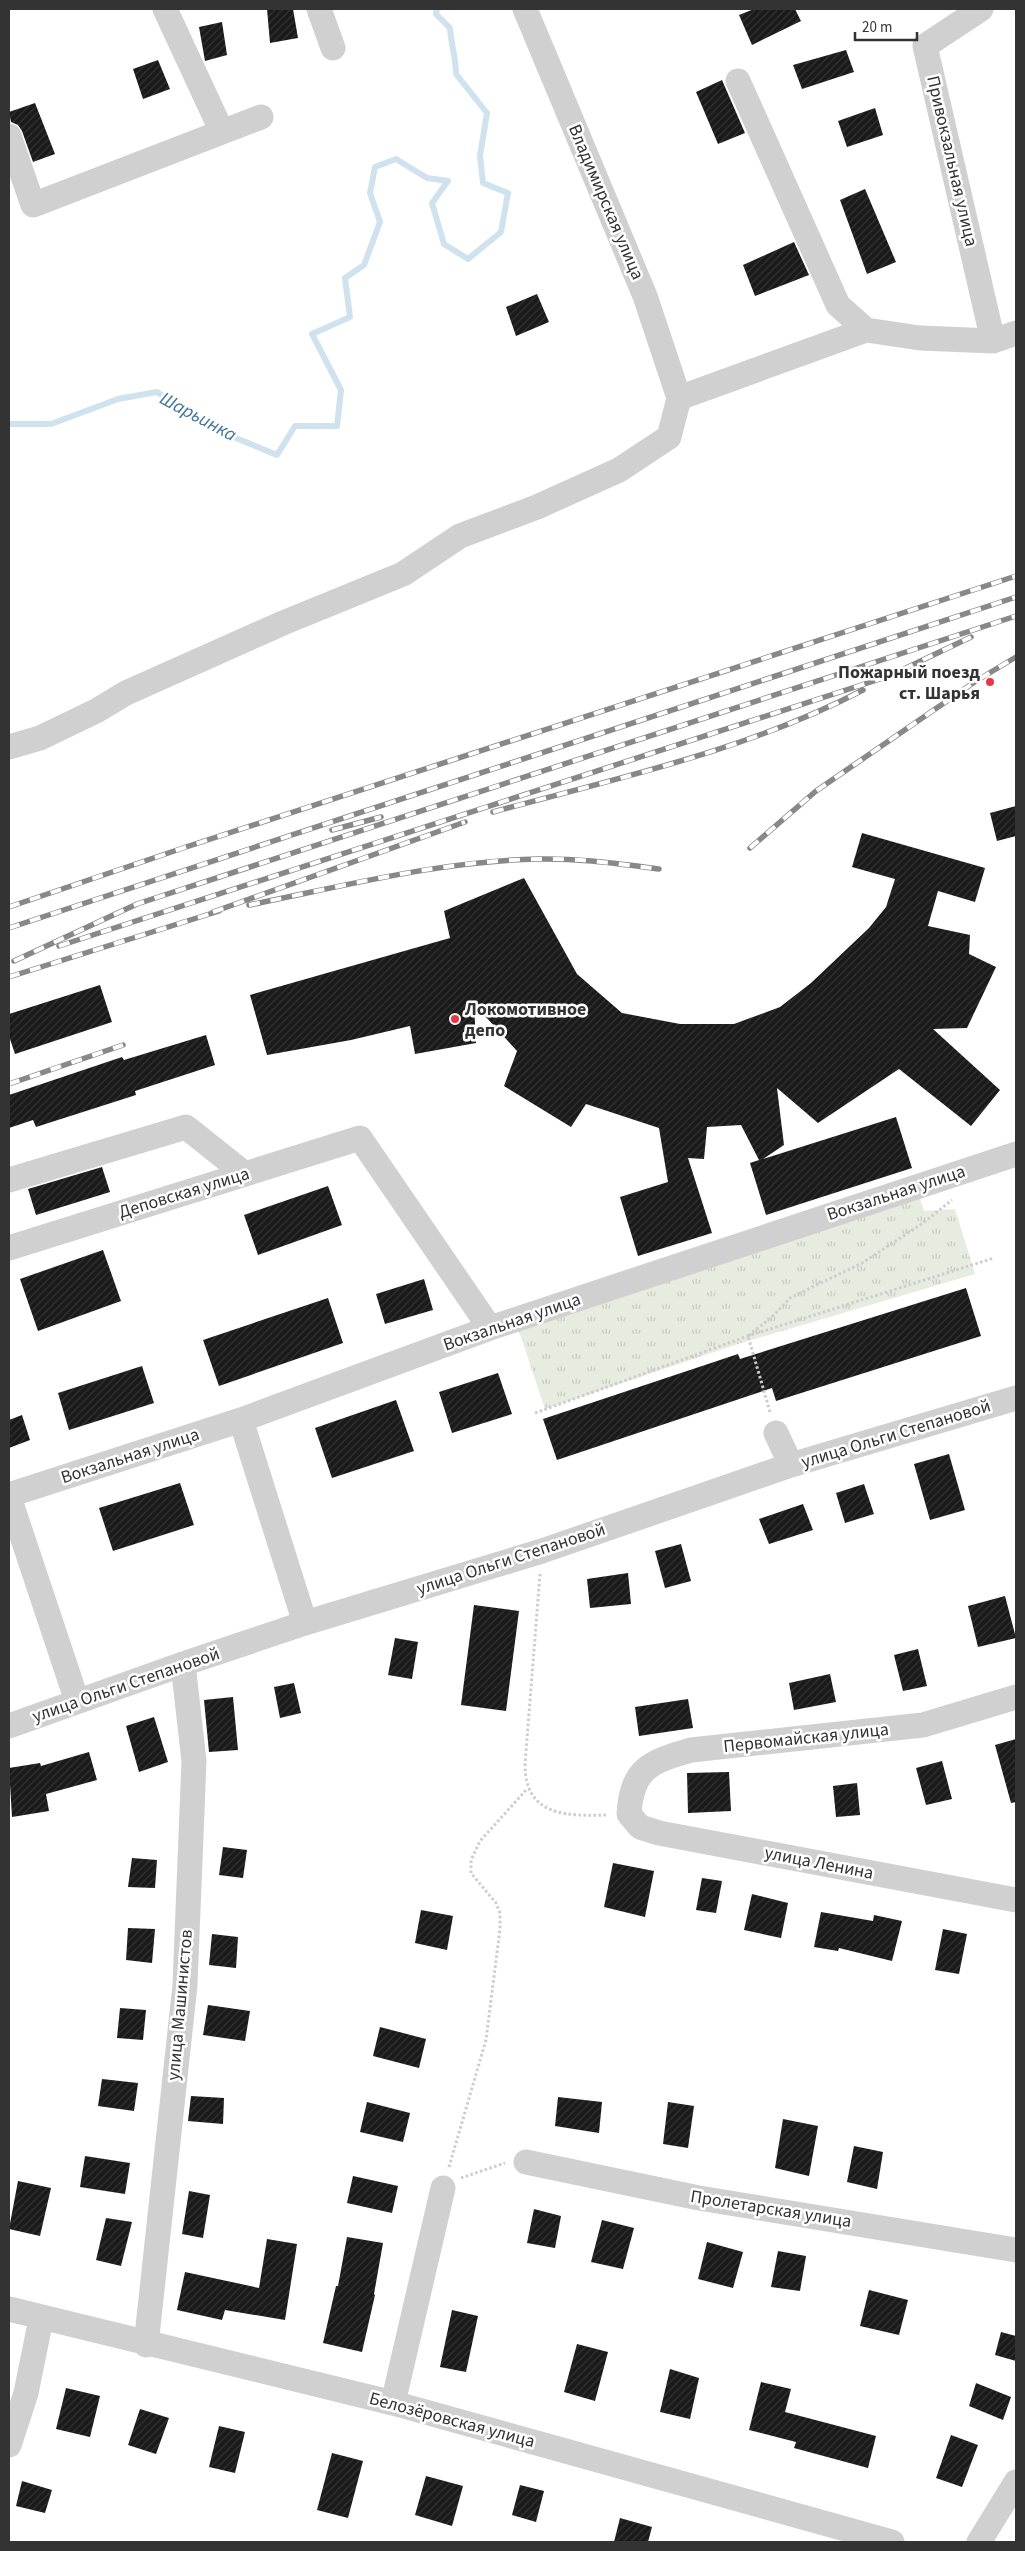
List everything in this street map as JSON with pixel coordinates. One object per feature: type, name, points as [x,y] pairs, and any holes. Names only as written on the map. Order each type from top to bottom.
[{"type":"street","points":[[165,9],[222,132]]},
{"type":"street","points":[[319,9],[333,48]]},
{"type":"street","name":"Владимирская улица","points":[[525,9],[645,296],[680,398]]},
{"type":"street","name":"Привокзальная улица","points":[[981,9],[926,46],[993,341]]},
{"type":"street","points":[[738,81],[838,305],[866,330]]},
{"type":"street","points":[[9,136],[33,206],[261,117]]},
{"type":"street","points":[[9,747],[40,738],[96,711],[126,693],[283,623],[404,574],[460,536],[537,507],[619,470],[669,436],[680,398],[866,330],[920,338],[993,341],[1016,333]]},
{"type":"street","points":[[9,1180],[186,1127],[245,1174]]},
{"type":"street","name":"Деповская улица","points":[[9,1248],[360,1138],[490,1328]]},
{"type":"street","name":"Вокзальная улица","points":[[9,1496],[241,1420],[490,1328],[1016,1154]]},
{"type":"street","name":"улица Ольги Степановой","points":[[9,1726],[305,1623],[542,1551],[791,1465],[1016,1398]]},
{"type":"street","points":[[241,1420],[305,1623]]},
{"type":"street","points":[[776,1433],[791,1465]]},
{"type":"street","points":[[9,1496],[77,1701]]},
{"type":"street","name":"улица Машинистов","points":[[146,2345],[185,1985],[194,1762],[183,1664]]},
{"type":"street","name":"Первомайская улица","points":[[629,1814],[630,1795],[640,1772],[660,1759],[691,1750],[923,1725],[1016,1697]]},
{"type":"street","name":"улица Ленина","points":[[629,1814],[640,1827],[659,1833],[1016,1900]]},
{"type":"street","name":"Пролетарская улица","points":[[526,2162],[700,2198],[1016,2250]]},
{"type":"street","points":[[393,2403],[443,2188]]},
{"type":"street","name":"Белозёровская улица","points":[[9,2309],[41,2319],[146,2345],[393,2403],[892,2542]]},
{"type":"street","points":[[9,2445],[26,2393],[41,2319]]},
{"type":"street","points":[[979,2542],[1016,2482]]},
{"type":"path","points":[[748,1336],[772,1318],[790,1298],[862,1263],[923,1223],[958,1196]]},
{"type":"path","points":[[535,1413],[748,1336],[994,1258]]},
{"type":"path","points":[[748,1336],[776,1433]]},
{"type":"path","points":[[542,1551],[524,1764],[527,1789],[539,1803],[558,1812],[579,1816],[629,1814]]},
{"type":"path","points":[[443,2188],[486,2040],[500,1929],[500,1913],[496,1903],[471,1873],[471,1860],[480,1840],[527,1789]]},
{"type":"path","points":[[443,2188],[490,2166],[526,2162]]},
{"type":"green space","points":[[919,1196],[924,1211],[955,1209],[975,1274],[738,1344],[545,1409],[518,1328]]},
{"type":"building","points":[[267,9],[293,9],[298,38],[270,43]]},
{"type":"building","points":[[754,9],[795,9],[801,21],[752,45],[739,15]]},
{"type":"building","points":[[222,22],[227,55],[205,61],[199,27]]},
{"type":"building","points":[[846,50],[854,72],[802,89],[793,65]]},
{"type":"building","points":[[158,60],[170,89],[143,99],[133,69]]},
{"type":"building","points":[[722,80],[745,133],[718,144],[696,92]]},
{"type":"building","points":[[35,103],[55,154],[33,162],[22,131],[18,125],[11,122],[9,112]]},
{"type":"building","points":[[875,108],[883,135],[847,147],[838,121]]},
{"type":"building","points":[[865,189],[896,262],[867,274],[840,200]]},
{"type":"building","points":[[794,242],[809,275],[755,296],[743,265]]},
{"type":"building","points":[[537,294],[549,322],[516,336],[506,307]]},
{"type":"building","points":[[1016,806],[1016,836],[997,841],[990,813]]},
{"type":"building","name":"Локомотивное депо","points":[[862,833],[985,868],[975,902],[938,891],[928,926],[970,935],[969,954],[996,967],[967,1028],[933,1029],[1000,1090],[971,1126],[899,1069],[818,1123],[777,1088],[784,1145],[763,1159],[896,1117],[912,1168],[766,1215],[750,1163],[759,1160],[741,1125],[707,1127],[704,1159],[688,1158],[712,1233],[638,1256],[620,1197],[668,1182],[659,1128],[586,1104],[571,1127],[504,1086],[517,1051],[474,1004],[476,1043],[415,1054],[410,1026],[351,1040],[267,1055],[250,995],[450,938],[444,911],[524,878],[577,974],[622,1013],[680,1024],[734,1024],[780,1007],[811,983],[869,928],[886,907],[895,879],[852,867]]},
{"type":"building","points":[[100,985],[112,1022],[15,1054],[9,1036],[9,1014]]},
{"type":"building","points":[[206,1035],[215,1065],[135,1091],[136,1095],[36,1127],[33,1120],[9,1128],[9,1095],[122,1057],[124,1060]]},
{"type":"building","points":[[102,1167],[110,1192],[36,1215],[28,1189]]},
{"type":"building","points":[[328,1186],[342,1225],[258,1255],[244,1215]]},
{"type":"building","points":[[103,1250],[121,1301],[38,1331],[20,1279]]},
{"type":"building","points":[[424,1279],[433,1310],[385,1324],[376,1294]]},
{"type":"building","points":[[966,1288],[981,1336],[776,1401],[772,1388],[557,1460],[543,1419],[738,1354],[740,1359]]},
{"type":"building","points":[[328,1298],[343,1343],[219,1386],[203,1340]]},
{"type":"building","points":[[142,1366],[154,1403],[69,1430],[58,1393]]},
{"type":"building","points":[[498,1373],[512,1414],[452,1433],[439,1392]]},
{"type":"building","points":[[396,1400],[414,1451],[332,1478],[315,1428]]},
{"type":"building","points":[[22,1415],[30,1440],[9,1448],[9,1420]]},
{"type":"building","points":[[949,1454],[965,1510],[930,1520],[914,1464]]},
{"type":"building","points":[[180,1483],[194,1525],[113,1551],[99,1508]]},
{"type":"building","points":[[864,1484],[874,1514],[845,1523],[836,1493]]},
{"type":"building","points":[[803,1504],[813,1530],[769,1544],[759,1519]]},
{"type":"building","points":[[681,1544],[691,1581],[665,1588],[655,1551]]},
{"type":"building","points":[[628,1573],[631,1604],[590,1608],[587,1579]]},
{"type":"building","points":[[1005,1596],[1016,1638],[978,1647],[968,1606]]},
{"type":"building","points":[[474,1605],[519,1611],[506,1711],[461,1705]]},
{"type":"building","points":[[395,1638],[418,1642],[412,1679],[388,1675]]},
{"type":"building","points":[[918,1649],[927,1686],[903,1691],[894,1655]]},
{"type":"building","points":[[830,1674],[836,1702],[794,1710],[789,1683]]},
{"type":"building","points":[[294,1683],[301,1713],[280,1718],[274,1687]]},
{"type":"building","points":[[233,1697],[238,1750],[209,1752],[204,1700]]},
{"type":"building","points":[[688,1699],[693,1728],[639,1736],[635,1707]]},
{"type":"building","points":[[154,1717],[168,1762],[139,1772],[126,1726]]},
{"type":"building","points":[[1016,1739],[1016,1802],[1011,1803],[995,1745]]},
{"type":"building","points":[[89,1752],[97,1780],[46,1794],[49,1811],[12,1817],[9,1768],[40,1763],[41,1766]]},
{"type":"building","points":[[942,1761],[952,1799],[926,1805],[916,1768]]},
{"type":"building","points":[[729,1772],[731,1811],[688,1813],[687,1773]]},
{"type":"building","points":[[857,1783],[860,1815],[836,1817],[833,1786]]},
{"type":"building","points":[[223,1847],[247,1850],[243,1878],[219,1875]]},
{"type":"building","points":[[132,1858],[157,1860],[155,1888],[128,1887]]},
{"type":"building","points":[[613,1863],[654,1871],[645,1917],[604,1907]]},
{"type":"building","points":[[702,1878],[722,1881],[716,1913],[696,1910]]},
{"type":"building","points":[[752,1894],[788,1903],[781,1938],[744,1930]]},
{"type":"building","points":[[421,1910],[453,1916],[447,1950],[415,1943]]},
{"type":"building","points":[[821,1912],[873,1921],[874,1915],[902,1921],[892,1961],[839,1948],[838,1951],[814,1947]]},
{"type":"building","points":[[128,1928],[155,1929],[152,1963],[126,1960]]},
{"type":"building","points":[[943,1929],[967,1934],[959,1974],[935,1970]]},
{"type":"building","points":[[212,1934],[238,1937],[236,1968],[209,1965]]},
{"type":"building","points":[[208,2005],[250,2011],[245,2041],[203,2035]]},
{"type":"building","points":[[120,2008],[146,2010],[143,2040],[117,2038]]},
{"type":"building","points":[[380,2027],[426,2039],[419,2068],[373,2056]]},
{"type":"building","points":[[102,2079],[138,2083],[134,2111],[98,2106]]},
{"type":"building","points":[[191,2096],[224,2098],[223,2124],[188,2121]]},
{"type":"building","points":[[558,2097],[602,2102],[599,2133],[555,2126]]},
{"type":"building","points":[[367,2102],[410,2113],[403,2142],[360,2132]]},
{"type":"building","points":[[668,2102],[694,2106],[688,2148],[663,2144]]},
{"type":"building","points":[[783,2119],[818,2126],[809,2176],[775,2168]]},
{"type":"building","points":[[854,2146],[883,2152],[877,2189],[847,2182]]},
{"type":"building","points":[[85,2156],[130,2163],[125,2194],[80,2187]]},
{"type":"building","points":[[353,2176],[398,2186],[392,2213],[347,2203]]},
{"type":"building","points":[[18,2181],[51,2188],[40,2236],[9,2229]]},
{"type":"building","points":[[189,2191],[210,2195],[203,2238],[182,2234]]},
{"type":"building","points":[[534,2209],[561,2216],[555,2248],[527,2243]]},
{"type":"building","points":[[106,2218],[132,2222],[121,2266],[96,2260]]},
{"type":"building","points":[[602,2220],[634,2228],[623,2269],[591,2262]]},
{"type":"building","points":[[347,2237],[383,2243],[375,2295],[362,2352],[323,2343],[336,2286],[338,2286]]},
{"type":"building","points":[[267,2239],[297,2244],[285,2320],[225,2310],[222,2320],[177,2310],[185,2272],[259,2288]]},
{"type":"building","points":[[707,2242],[743,2252],[733,2288],[698,2279]]},
{"type":"building","points":[[778,2251],[806,2256],[800,2291],[771,2287]]},
{"type":"building","points":[[869,2290],[908,2300],[899,2335],[860,2326]]},
{"type":"building","points":[[452,2310],[478,2316],[466,2372],[440,2367]]},
{"type":"building","points":[[1001,2332],[1016,2336],[1016,2361],[995,2355]]},
{"type":"building","points":[[577,2344],[608,2352],[595,2401],[564,2392]]},
{"type":"building","points":[[670,2369],[699,2378],[690,2419],[660,2412]]},
{"type":"building","points":[[761,2382],[791,2389],[785,2412],[876,2436],[868,2468],[794,2448],[796,2442],[749,2430]]},
{"type":"building","points":[[976,2383],[1011,2397],[1003,2420],[969,2406]]},
{"type":"building","points":[[66,2388],[100,2396],[90,2437],[56,2429]]},
{"type":"building","points":[[140,2409],[169,2418],[156,2454],[128,2445]]},
{"type":"building","points":[[219,2426],[245,2432],[235,2473],[209,2467]]},
{"type":"building","points":[[951,2435],[978,2445],[962,2487],[936,2478]]},
{"type":"building","points":[[332,2453],[363,2461],[348,2518],[317,2510]]},
{"type":"building","points":[[426,2476],[463,2486],[452,2526],[415,2515]]},
{"type":"building","points":[[22,2481],[52,2490],[45,2513],[16,2506]]},
{"type":"building","points":[[520,2485],[544,2491],[536,2522],[512,2515]]},
{"type":"building","points":[[620,2518],[652,2527],[648,2542],[614,2542]]},
{"type":"waterway","name":"Шарьинка","points":[[9,424],[51,424],[118,399],[157,392],[214,429],[277,455],[295,426],[337,426],[341,390],[312,334],[350,317],[345,278],[364,265],[380,222],[370,193],[375,167],[396,159],[427,178],[448,181],[432,203],[444,244],[468,259],[501,232],[508,193],[483,183],[480,156],[487,113],[456,74],[450,28],[436,14],[437,9]]},
{"type":"railway","points":[[9,907],[186,847],[1016,576]]},
{"type":"railway","points":[[9,928],[1016,597]]},
{"type":"railway","points":[[14,961],[137,904],[1016,616]]},
{"type":"railway","points":[[883,679],[971,637]]},
{"type":"railway","points":[[750,848],[816,791],[976,681],[1016,657]]},
{"type":"railway","points":[[59,946],[889,676]]},
{"type":"railway","points":[[493,812],[682,761],[728,746],[774,730],[863,690]]},
{"type":"railway","points":[[332,830],[381,817]]},
{"type":"railway","points":[[213,912],[465,822]]},
{"type":"railway","points":[[249,905],[392,876],[465,864],[568,859],[659,869]]},
{"type":"railway","points":[[9,977],[219,911]]},
{"type":"railway","points":[[9,1084],[123,1045]]},
{"type":"place","name":"Пожарный поезд ст. Шарья","points":[[990,682]]},
{"type":"place","name":"Локомотивное депо","points":[[455,1019]]}]
